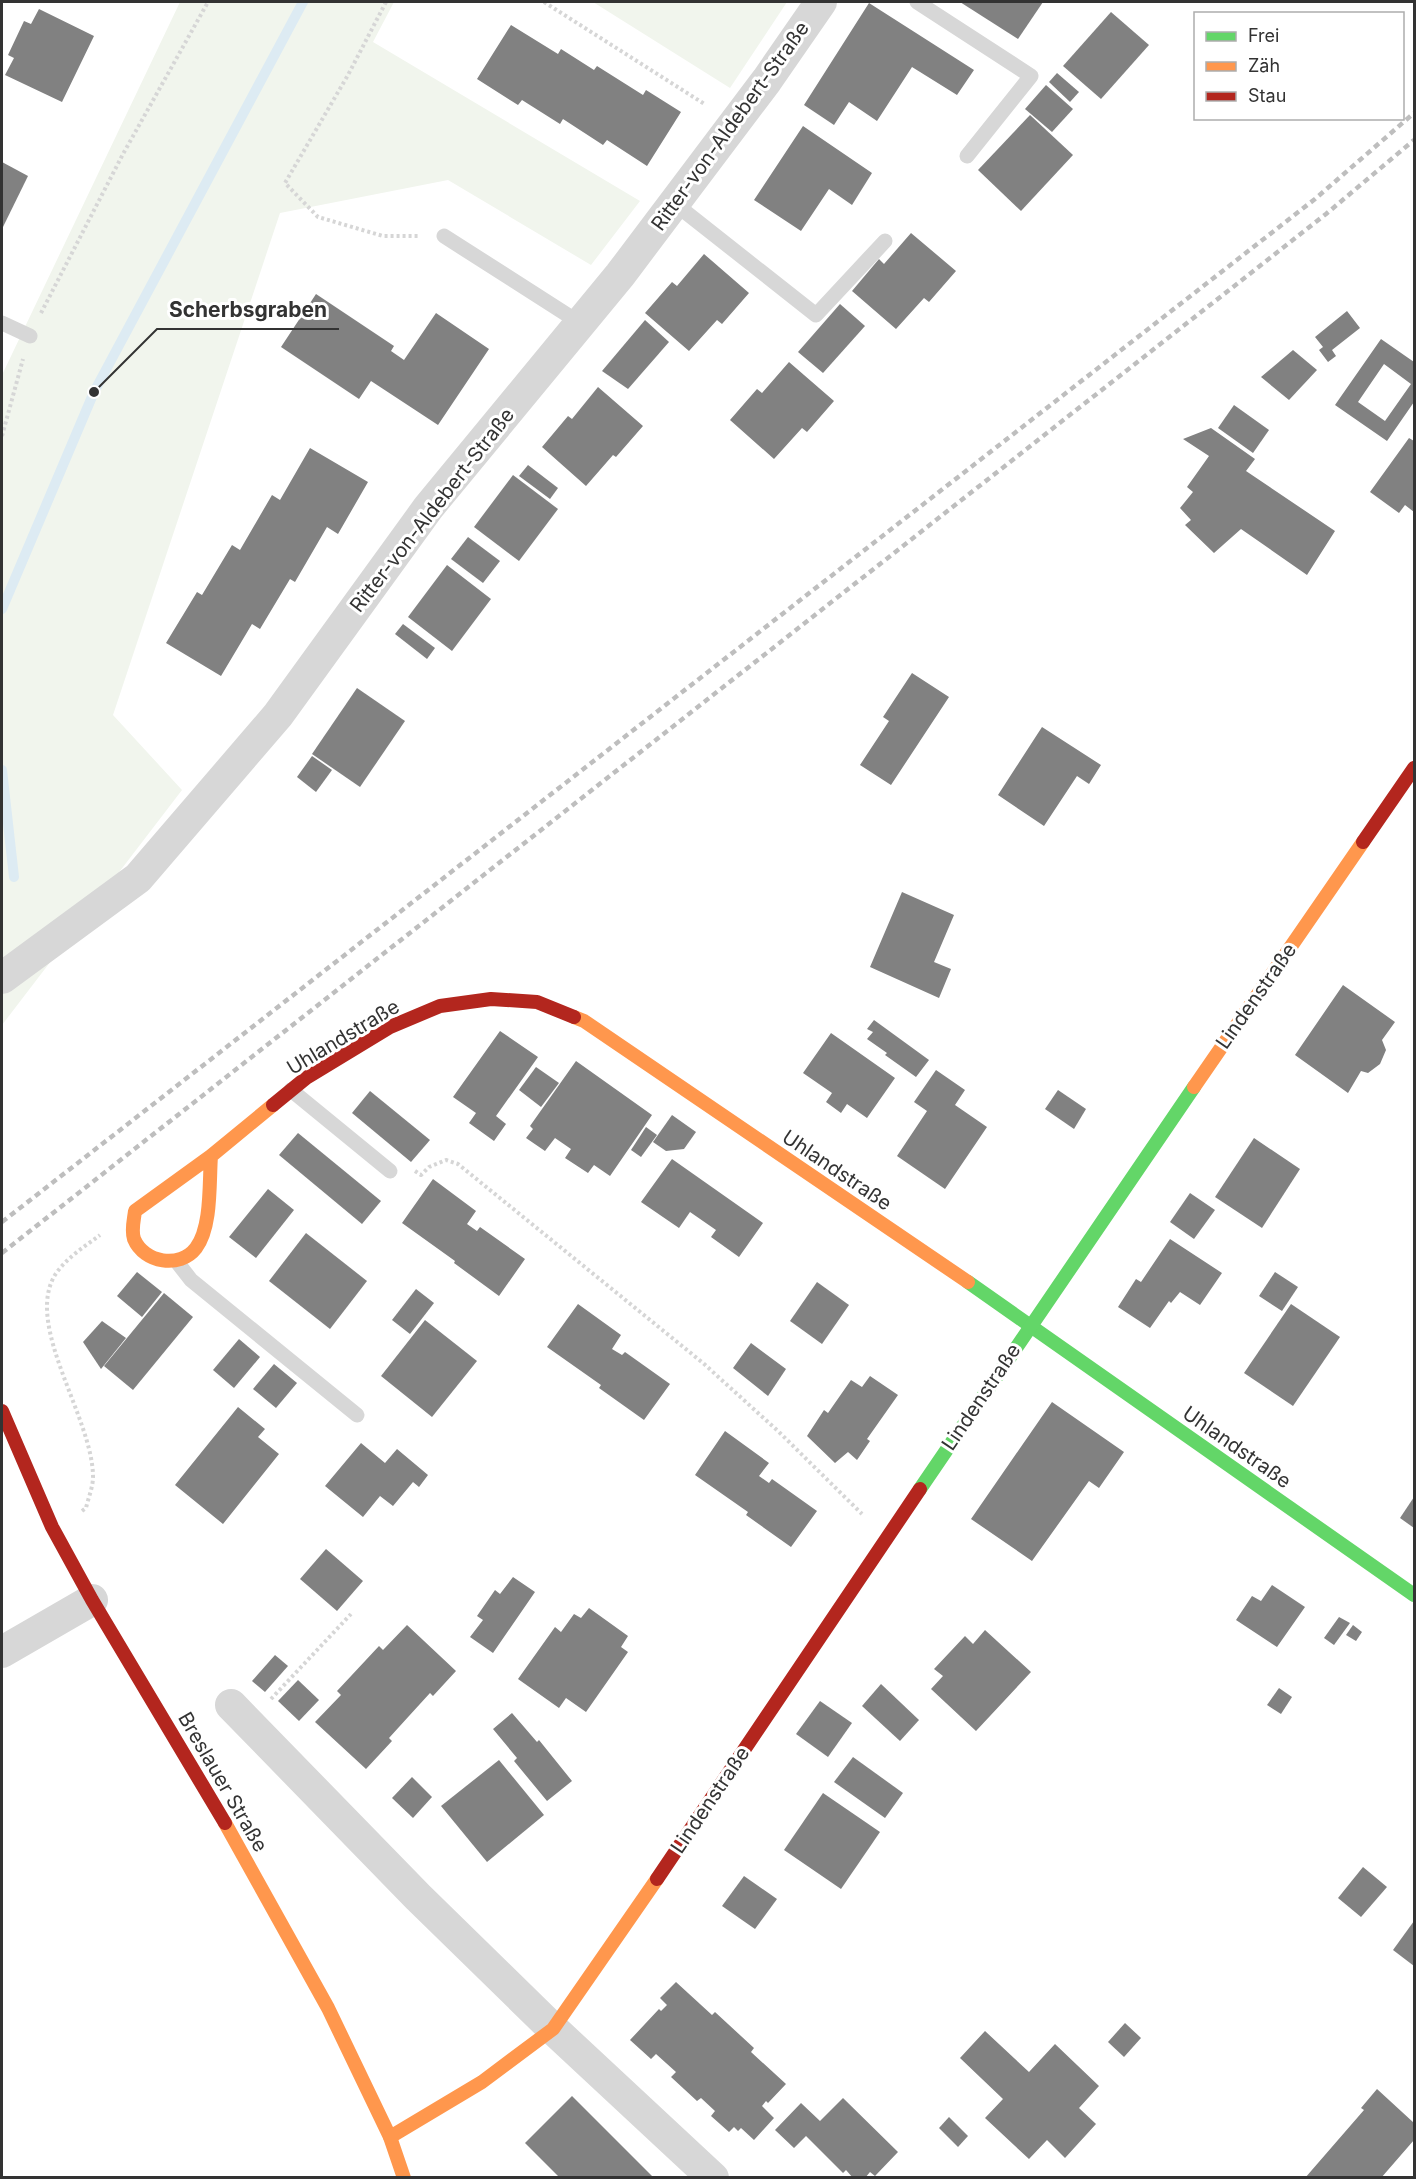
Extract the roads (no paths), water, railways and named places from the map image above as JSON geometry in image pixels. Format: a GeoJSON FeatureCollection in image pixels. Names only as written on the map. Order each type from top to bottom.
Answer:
{"type":"FeatureCollection","features":[{"type":"Feature","properties":{"kind":"street","name":"Ritter-von-Aldebert-Straße"},"geometry":{"type":"LineString","coordinates":[[2,978],[138,878],[278,715],[428,508],[675,203],[767,80],[821,2]]}},
{"type":"Feature","properties":{"kind":"street","name":"Lindenstraße"},"geometry":{"type":"LineString","coordinates":[[390,2137],[482,2082],[553,2029],[1030,1325],[1406,800],[1414,768]]}},
{"type":"Feature","properties":{"kind":"street","name":"Uhlandstraße"},"geometry":{"type":"LineString","coordinates":[[177,1262],[164,1262],[142,1250],[134,1238],[135,1211],[210,1156],[306,1078],[390,1027],[440,1006],[491,999],[537,1002],[584,1021],[1030,1325],[1414,1595]]}},
{"type":"Feature","properties":{"kind":"street"},"geometry":{"type":"LineString","coordinates":[[177,1262],[187,1257],[196,1248],[204,1232],[210,1156]]}},
{"type":"Feature","properties":{"kind":"street","name":"Breslauer Straße"},"geometry":{"type":"LineString","coordinates":[[2,1411],[52,1527],[92,1600],[239,1847],[328,2008],[390,2137],[404,2178]]}},
{"type":"Feature","properties":{"kind":"street"},"geometry":{"type":"LineString","coordinates":[[2,1652],[92,1600]]}},
{"type":"Feature","properties":{"kind":"street"},"geometry":{"type":"LineString","coordinates":[[239,1714],[417,1897],[553,2029],[713,2178]]}},
{"type":"Feature","properties":{"kind":"lane"},"geometry":{"type":"LineString","coordinates":[[917,2],[1031,76],[967,156]]}},
{"type":"Feature","properties":{"kind":"lane"},"geometry":{"type":"LineString","coordinates":[[675,203],[816,315],[885,241]]}},
{"type":"Feature","properties":{"kind":"lane"},"geometry":{"type":"LineString","coordinates":[[444,236],[580,323]]}},
{"type":"Feature","properties":{"kind":"lane"},"geometry":{"type":"LineString","coordinates":[[2,323],[30,336]]}},
{"type":"Feature","properties":{"kind":"lane"},"geometry":{"type":"LineString","coordinates":[[291,1090],[390,1171]]}},
{"type":"Feature","properties":{"kind":"lane"},"geometry":{"type":"LineString","coordinates":[[177,1262],[191,1280],[357,1415]]}},
{"type":"Feature","properties":{"kind":"waterway"},"geometry":{"type":"LineString","coordinates":[[2,609],[94,392],[303,2]]}},
{"type":"Feature","properties":{"kind":"waterway"},"geometry":{"type":"LineString","coordinates":[[2,770],[14,877]]}},
{"type":"Feature","properties":{"kind":"railway"},"geometry":{"type":"LineString","coordinates":[[2,1222],[1315,199],[1414,113]]}},
{"type":"Feature","properties":{"kind":"railway"},"geometry":{"type":"LineString","coordinates":[[2,1253],[1326,214],[1414,140]]}},
{"type":"Feature","properties":{"kind":"place","name":"Scherbsgraben"},"geometry":{"type":"Point","coordinates":[94,392]}}]}
